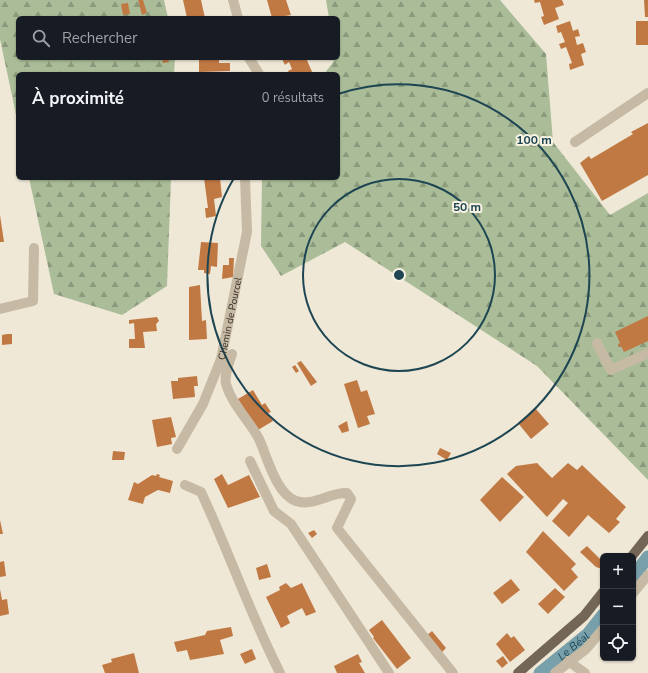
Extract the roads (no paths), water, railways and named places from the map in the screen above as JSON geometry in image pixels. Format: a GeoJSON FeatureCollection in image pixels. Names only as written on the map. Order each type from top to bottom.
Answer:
{"type":"FeatureCollection","features":[{"type":"Feature","properties":{"kind":"main road"},"geometry":{"type":"LineString","coordinates":[[634,553],[648,536]]}},
{"type":"Feature","properties":{"kind":"main road"},"geometry":{"type":"LineString","coordinates":[[518,673],[584,616],[600,596]]}},
{"type":"Feature","properties":{"kind":"street"},"geometry":{"type":"LineString","coordinates":[[233,0],[237,16]]}},
{"type":"Feature","properties":{"kind":"street"},"geometry":{"type":"LineString","coordinates":[[250,60],[258,72]]}},
{"type":"Feature","properties":{"kind":"street"},"geometry":{"type":"LineString","coordinates":[[575,142],[648,92]]}},
{"type":"Feature","properties":{"kind":"street","name":"Chemin de Pourcel"},"geometry":{"type":"LineString","coordinates":[[177,449],[203,404],[221,358],[246,232],[245,180]]}},
{"type":"Feature","properties":{"kind":"street"},"geometry":{"type":"LineString","coordinates":[[0,309],[33,301],[34,248]]}},
{"type":"Feature","properties":{"kind":"street"},"geometry":{"type":"LineString","coordinates":[[597,343],[611,370],[648,353]]}},
{"type":"Feature","properties":{"kind":"street"},"geometry":{"type":"LineString","coordinates":[[232,354],[226,370],[226,383],[236,406],[259,440],[267,464],[282,489],[296,501],[311,502],[339,492],[347,493],[351,499],[337,528],[453,673]]}},
{"type":"Feature","properties":{"kind":"street"},"geometry":{"type":"LineString","coordinates":[[250,461],[274,511],[291,524],[390,673]]}},
{"type":"Feature","properties":{"kind":"street"},"geometry":{"type":"LineString","coordinates":[[185,485],[201,492],[252,614],[280,673]]}},
{"type":"Feature","properties":{"kind":"street"},"geometry":{"type":"LineString","coordinates":[[636,590],[648,575]]}},
{"type":"Feature","properties":{"kind":"street"},"geometry":{"type":"LineString","coordinates":[[554,673],[586,649],[600,633]]}},
{"type":"Feature","properties":{"kind":"street"},"geometry":{"type":"LineString","coordinates":[[568,661],[585,673]]}},
{"type":"Feature","properties":{"kind":"waterway","name":"Le Béal"},"geometry":{"type":"LineString","coordinates":[[636,573],[648,557]]}},
{"type":"Feature","properties":{"kind":"waterway","name":"Le Béal"},"geometry":{"type":"LineString","coordinates":[[540,673],[588,634],[600,619]]}}]}
